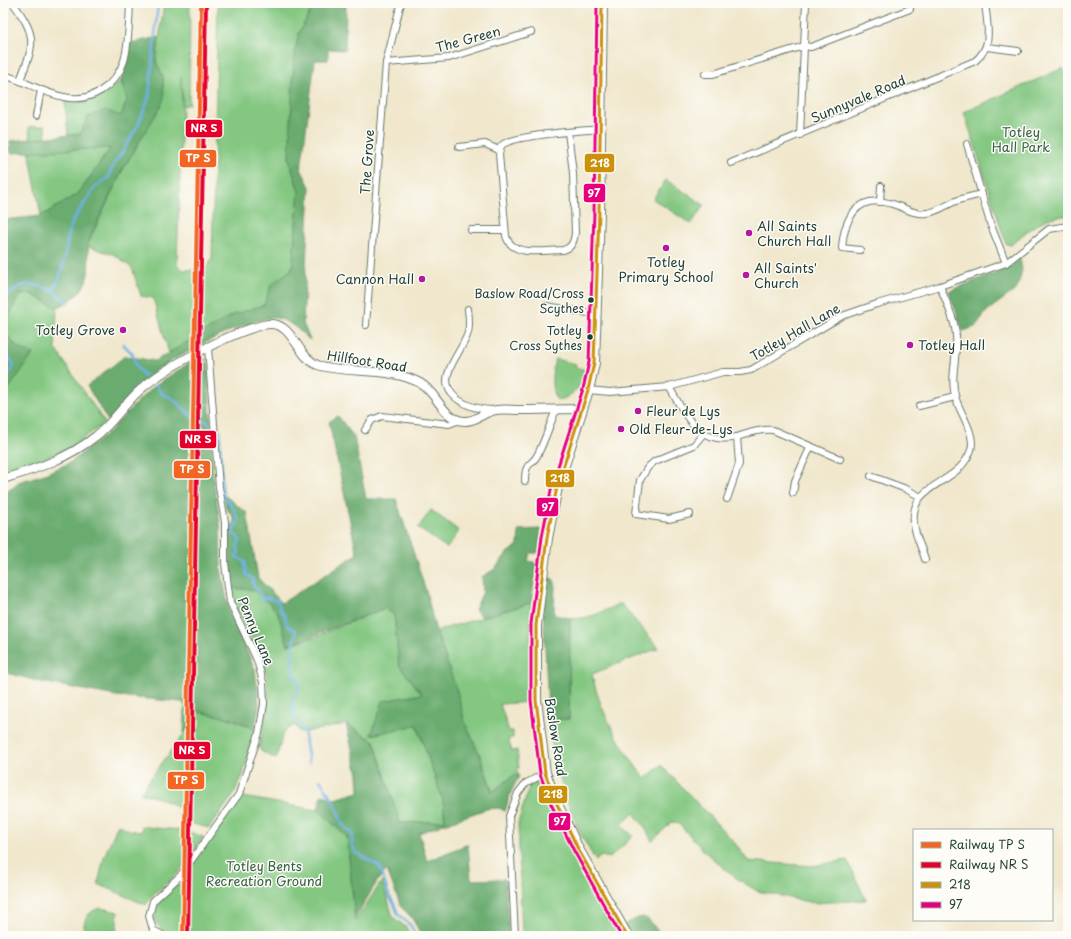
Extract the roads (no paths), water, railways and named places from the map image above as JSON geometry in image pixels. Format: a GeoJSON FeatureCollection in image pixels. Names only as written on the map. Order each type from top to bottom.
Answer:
{"type":"FeatureCollection","features":[{"type":"Feature","properties":{"kind":"main road","name":"Baslow Road"},"geometry":{"type":"LineString","coordinates":[[602,3],[599,212],[594,363],[588,390],[552,507],[536,625],[536,700],[546,773],[578,849],[627,936]]}},
{"type":"Feature","properties":{"kind":"street"},"geometry":{"type":"LineString","coordinates":[[13,3],[32,39],[31,51],[20,80]]}},
{"type":"Feature","properties":{"kind":"street"},"geometry":{"type":"LineString","coordinates":[[3,75],[63,97],[74,98],[93,95],[109,85],[116,77],[123,62],[126,48],[130,3]]}},
{"type":"Feature","properties":{"kind":"street","name":"The Grove"},"geometry":{"type":"LineString","coordinates":[[366,325],[386,63],[401,3]]}},
{"type":"Feature","properties":{"kind":"street"},"geometry":{"type":"LineString","coordinates":[[800,135],[806,3]]}},
{"type":"Feature","properties":{"kind":"street"},"geometry":{"type":"LineString","coordinates":[[985,3],[989,37],[987,46],[1018,51]]}},
{"type":"Feature","properties":{"kind":"street"},"geometry":{"type":"LineString","coordinates":[[705,74],[713,74],[804,46],[811,46],[910,10]]}},
{"type":"Feature","properties":{"kind":"street","name":"The Green"},"geometry":{"type":"LineString","coordinates":[[386,63],[449,58],[531,32]]}},
{"type":"Feature","properties":{"kind":"street","name":"Sunnyvale Road"},"geometry":{"type":"LineString","coordinates":[[731,163],[975,62],[983,55],[987,46]]}},
{"type":"Feature","properties":{"kind":"street"},"geometry":{"type":"LineString","coordinates":[[36,116],[41,90]]}},
{"type":"Feature","properties":{"kind":"street"},"geometry":{"type":"LineString","coordinates":[[568,132],[573,173],[575,234],[572,245],[563,250],[517,250],[509,244],[505,230],[499,150],[503,143],[511,140],[568,132],[599,129]]}},
{"type":"Feature","properties":{"kind":"street"},"geometry":{"type":"LineString","coordinates":[[459,146],[485,144],[499,150]]}},
{"type":"Feature","properties":{"kind":"street"},"geometry":{"type":"LineString","coordinates":[[967,144],[990,223],[1006,262]]}},
{"type":"Feature","properties":{"kind":"street"},"geometry":{"type":"LineString","coordinates":[[880,202],[882,186]]}},
{"type":"Feature","properties":{"kind":"street"},"geometry":{"type":"LineString","coordinates":[[860,250],[842,248],[844,228],[853,211],[865,204],[880,202],[894,204],[914,213],[928,213],[962,199],[982,194]]}},
{"type":"Feature","properties":{"kind":"street","name":"Totley Hall Lane"},"geometry":{"type":"LineString","coordinates":[[588,390],[610,392],[670,387],[723,372],[740,372],[751,370],[842,316],[877,304],[940,286],[1006,262],[1049,229],[1068,226]]}},
{"type":"Feature","properties":{"kind":"street"},"geometry":{"type":"LineString","coordinates":[[471,230],[505,230]]}},
{"type":"Feature","properties":{"kind":"street"},"geometry":{"type":"LineString","coordinates":[[925,559],[914,526],[913,516],[919,496],[956,473],[971,451],[972,443],[971,435],[955,397],[953,374],[956,335],[955,325],[940,286]]}},
{"type":"Feature","properties":{"kind":"street"},"geometry":{"type":"LineString","coordinates":[[546,306],[595,314]]}},
{"type":"Feature","properties":{"kind":"street"},"geometry":{"type":"LineString","coordinates":[[468,309],[468,332],[448,372],[448,382],[453,394],[462,403],[479,410],[582,409]]}},
{"type":"Feature","properties":{"kind":"street","name":"Hillfoot Road"},"geometry":{"type":"LineString","coordinates":[[3,479],[39,468],[72,453],[96,436],[140,390],[172,368],[241,332],[264,324],[280,326],[287,329],[309,359],[315,364],[325,367],[396,375],[418,382],[430,391],[448,413],[461,420]]}},
{"type":"Feature","properties":{"kind":"street","name":"Penny Lane"},"geometry":{"type":"LineString","coordinates":[[160,935],[153,930],[149,916],[151,905],[156,898],[180,876],[239,794],[259,733],[264,704],[263,682],[258,660],[230,602],[225,562],[225,522],[219,487],[208,348]]}},
{"type":"Feature","properties":{"kind":"street"},"geometry":{"type":"LineString","coordinates":[[670,387],[693,425],[703,434],[720,439],[762,430],[773,430],[810,448],[840,459]]}},
{"type":"Feature","properties":{"kind":"street"},"geometry":{"type":"LineString","coordinates":[[920,406],[955,397]]}},
{"type":"Feature","properties":{"kind":"street"},"geometry":{"type":"LineString","coordinates":[[365,430],[372,420],[382,416],[450,424],[461,420],[476,418],[493,410]]}},
{"type":"Feature","properties":{"kind":"street"},"geometry":{"type":"LineString","coordinates":[[525,481],[526,470],[529,464],[538,455],[556,410]]}},
{"type":"Feature","properties":{"kind":"street"},"geometry":{"type":"LineString","coordinates":[[690,514],[669,519],[636,514],[640,480],[651,464],[694,445],[703,434]]}},
{"type":"Feature","properties":{"kind":"street"},"geometry":{"type":"LineString","coordinates":[[727,499],[739,464],[737,436]]}},
{"type":"Feature","properties":{"kind":"street"},"geometry":{"type":"LineString","coordinates":[[793,493],[796,478],[810,448]]}},
{"type":"Feature","properties":{"kind":"street"},"geometry":{"type":"LineString","coordinates":[[871,476],[906,489],[919,496]]}},
{"type":"Feature","properties":{"kind":"street"},"geometry":{"type":"LineString","coordinates":[[515,936],[509,816],[518,793],[525,784],[546,773]]}},
{"type":"Feature","properties":{"kind":"waterway"},"geometry":{"type":"LineString","coordinates":[[3,303],[13,290],[25,285],[37,286],[53,291],[59,279],[65,257],[68,235],[73,220],[96,186],[108,178],[116,160],[122,153],[138,125],[149,97],[158,3]]}},
{"type":"Feature","properties":{"kind":"waterway"},"geometry":{"type":"LineString","coordinates":[[53,291],[68,303]]}},
{"type":"Feature","properties":{"kind":"waterway"},"geometry":{"type":"LineString","coordinates":[[123,344],[132,353],[137,368],[145,376]]}},
{"type":"Feature","properties":{"kind":"waterway"},"geometry":{"type":"LineString","coordinates":[[3,353],[5,358],[10,358],[14,366],[3,383]]}},
{"type":"Feature","properties":{"kind":"waterway"},"geometry":{"type":"LineString","coordinates":[[156,385],[162,394],[172,398],[195,419],[205,421],[211,425]]}},
{"type":"Feature","properties":{"kind":"waterway"},"geometry":{"type":"LineString","coordinates":[[220,430],[224,499],[230,502],[238,520],[232,533],[237,536],[240,541],[237,545],[239,552],[236,556],[245,562],[246,574],[253,579],[253,586],[258,590],[262,599],[268,598],[278,601],[288,626],[296,631],[292,649],[293,676],[298,680],[299,685],[296,696],[293,698],[293,716],[304,730],[309,763]]}},
{"type":"Feature","properties":{"kind":"waterway"},"geometry":{"type":"LineString","coordinates":[[320,780],[334,802],[343,825],[353,834],[352,844],[355,852],[380,867],[389,896],[398,914],[411,926],[416,936]]}},
{"type":"Feature","properties":{"kind":"place","name":"All Saints Church Hall"},"geometry":{"type":"Point","coordinates":[749,233]}},
{"type":"Feature","properties":{"kind":"place","name":"Totley Primary School"},"geometry":{"type":"Point","coordinates":[666,248]}},
{"type":"Feature","properties":{"kind":"place","name":"All Saints' Church"},"geometry":{"type":"Point","coordinates":[746,275]}},
{"type":"Feature","properties":{"kind":"place","name":"Cannon Hall"},"geometry":{"type":"Point","coordinates":[422,279]}},
{"type":"Feature","properties":{"kind":"place","name":"Baslow Road/Cross Scythes"},"geometry":{"type":"Point","coordinates":[591,300]}},
{"type":"Feature","properties":{"kind":"place","name":"Totley Grove"},"geometry":{"type":"Point","coordinates":[123,330]}},
{"type":"Feature","properties":{"kind":"place","name":"Totley Cross Sythes"},"geometry":{"type":"Point","coordinates":[590,337]}},
{"type":"Feature","properties":{"kind":"place","name":"Totley Hall"},"geometry":{"type":"Point","coordinates":[910,345]}},
{"type":"Feature","properties":{"kind":"place","name":"Fleur de Lys"},"geometry":{"type":"Point","coordinates":[638,411]}},
{"type":"Feature","properties":{"kind":"place","name":"Old Fleur-de-Lys"},"geometry":{"type":"Point","coordinates":[621,429]}},
{"type":"Feature","properties":{"kind":"park label","name":"Totley Hall Park"},"geometry":{"type":"Point","coordinates":[1021,140]}},
{"type":"Feature","properties":{"kind":"park label","name":"Totley Bents Recreation Ground"},"geometry":{"type":"Point","coordinates":[264,874]}}]}
